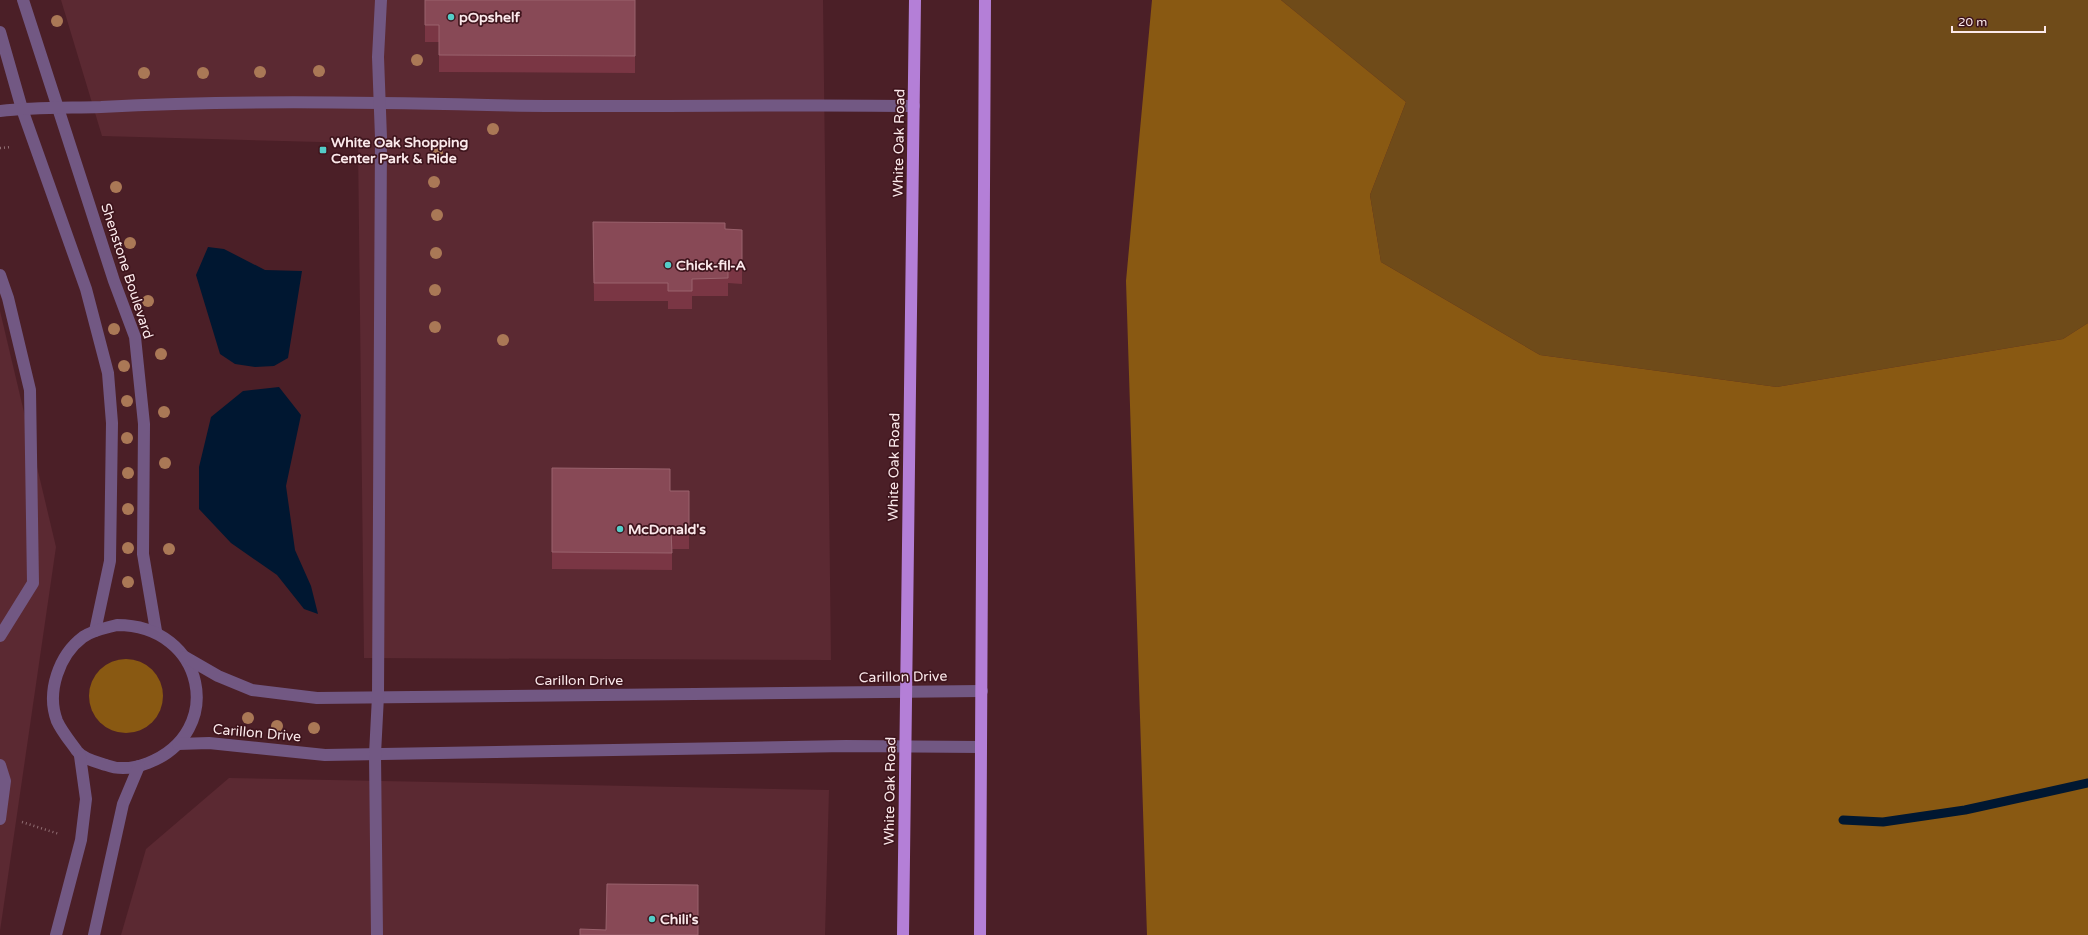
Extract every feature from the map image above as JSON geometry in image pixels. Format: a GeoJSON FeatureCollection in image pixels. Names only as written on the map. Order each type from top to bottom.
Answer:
{"type":"FeatureCollection","features":[{"type":"Feature","properties":{"kind":"main road","name":"White Oak Road"},"geometry":{"type":"LineString","coordinates":[[903,935],[915,0]]}},
{"type":"Feature","properties":{"kind":"main road"},"geometry":{"type":"LineString","coordinates":[[980,935],[985,0]]}},
{"type":"Feature","properties":{"kind":"street","name":"Shenstone Boulevard"},"geometry":{"type":"LineString","coordinates":[[24,0],[114,281],[135,337],[144,424],[143,554],[156,631]]}},
{"type":"Feature","properties":{"kind":"street"},"geometry":{"type":"LineString","coordinates":[[377,935],[375,754],[378,696],[380,103],[378,57],[381,0]]}},
{"type":"Feature","properties":{"kind":"street"},"geometry":{"type":"LineString","coordinates":[[0,32],[22,109],[86,290],[108,373],[112,423],[110,561],[95,631]]}},
{"type":"Feature","properties":{"kind":"street"},"geometry":{"type":"LineString","coordinates":[[0,111],[165,104],[380,103],[546,106],[914,106]]}},
{"type":"Feature","properties":{"kind":"street"},"geometry":{"type":"LineString","coordinates":[[0,275],[8,298],[30,390],[33,583],[0,636]]}},
{"type":"Feature","properties":{"kind":"street"},"geometry":{"type":"LineString","coordinates":[[56,935],[80,840],[86,799],[80,756],[62,731],[57,720],[53,690],[55,678],[69,651],[83,637],[95,631],[117,625],[133,625],[156,631],[173,643],[185,657],[191,669],[196,686],[196,699],[191,725],[178,744],[162,757],[139,766],[125,768],[110,766],[80,756]]}},
{"type":"Feature","properties":{"kind":"street","name":"Carillon Drive"},"geometry":{"type":"LineString","coordinates":[[185,657],[218,676],[252,690],[317,698],[378,696],[982,691]]}},
{"type":"Feature","properties":{"kind":"street","name":"Carillon Drive"},"geometry":{"type":"LineString","coordinates":[[178,744],[209,743],[325,755],[905,746],[981,747]]}},
{"type":"Feature","properties":{"kind":"street"},"geometry":{"type":"LineString","coordinates":[[0,765],[5,781],[0,818]]}},
{"type":"Feature","properties":{"kind":"street"},"geometry":{"type":"LineString","coordinates":[[94,935],[123,804],[139,766]]}},
{"type":"Feature","properties":{"kind":"path"},"geometry":{"type":"LineString","coordinates":[[0,818],[67,837]]}},
{"type":"Feature","properties":{"kind":"shaded area"},"geometry":{"type":"Polygon","coordinates":[[[61,0],[823,0],[831,660],[364,658],[358,143],[102,136],[61,0]]]}},
{"type":"Feature","properties":{"kind":"shaded area"},"geometry":{"type":"Polygon","coordinates":[[[1152,0],[1281,0],[1406,102],[1370,195],[1381,262],[1540,355],[1777,387],[2063,339],[2088,323],[2088,935],[1147,935],[1126,281],[1152,0]]]}},
{"type":"Feature","properties":{"kind":"shaded area"},"geometry":{"type":"Polygon","coordinates":[[[1281,0],[2088,0],[2088,323],[2063,339],[1777,387],[1540,355],[1381,262],[1370,195],[1406,102],[1281,0]]]}},
{"type":"Feature","properties":{"kind":"shaded area"},"geometry":{"type":"Polygon","coordinates":[[[0,311],[56,547],[0,931],[0,311]]]}},
{"type":"Feature","properties":{"kind":"shaded area"},"geometry":{"type":"Polygon","coordinates":[[[126,659],[147,665],[157,675],[163,696],[157,717],[147,727],[126,733],[105,727],[95,717],[89,696],[95,675],[105,665],[126,659]]]}},
{"type":"Feature","properties":{"kind":"shaded area"},"geometry":{"type":"Polygon","coordinates":[[[229,778],[829,790],[825,935],[121,935],[146,849],[229,778]]]}},
{"type":"Feature","properties":{"kind":"water"},"geometry":{"type":"Polygon","coordinates":[[[208,247],[224,249],[265,270],[302,271],[288,358],[274,366],[255,367],[235,364],[220,354],[196,275],[208,247]]]}},
{"type":"Feature","properties":{"kind":"water"},"geometry":{"type":"Polygon","coordinates":[[[279,387],[301,415],[286,486],[295,550],[311,586],[318,614],[304,609],[277,575],[231,543],[199,509],[199,467],[211,417],[243,391],[279,387]]]}},
{"type":"Feature","properties":{"kind":"building"},"geometry":{"type":"Polygon","coordinates":[[[425,0],[635,0],[635,56],[439,55],[439,25],[425,25],[425,0]]]}},
{"type":"Feature","properties":{"kind":"building","name":"Chick-fil-A"},"geometry":{"type":"Polygon","coordinates":[[[593,222],[725,223],[725,229],[742,230],[742,266],[728,266],[728,278],[692,279],[692,291],[668,291],[668,283],[594,283],[593,222]]]}},
{"type":"Feature","properties":{"kind":"building","name":"McDonald's"},"geometry":{"type":"Polygon","coordinates":[[[552,468],[670,469],[670,491],[689,491],[689,531],[671,531],[672,553],[552,552],[552,468]]]}},
{"type":"Feature","properties":{"kind":"building","name":"Chili's"},"geometry":{"type":"Polygon","coordinates":[[[607,884],[698,885],[698,935],[580,935],[580,929],[606,930],[607,884]]]}},
{"type":"Feature","properties":{"kind":"waterway"},"geometry":{"type":"LineString","coordinates":[[1843,820],[1883,822],[1965,810],[2088,783]]}},
{"type":"Feature","properties":{"kind":"place","name":"pOpshelf"},"geometry":{"type":"Point","coordinates":[451,17]}},
{"type":"Feature","properties":{"kind":"place","name":"White Oak Shopping Center Park & Ride"},"geometry":{"type":"Point","coordinates":[323,150]}},
{"type":"Feature","properties":{"kind":"place","name":"Chick-fil-A"},"geometry":{"type":"Point","coordinates":[668,265]}},
{"type":"Feature","properties":{"kind":"place","name":"McDonald's"},"geometry":{"type":"Point","coordinates":[620,529]}},
{"type":"Feature","properties":{"kind":"place","name":"Chili's"},"geometry":{"type":"Point","coordinates":[652,919]}}]}
